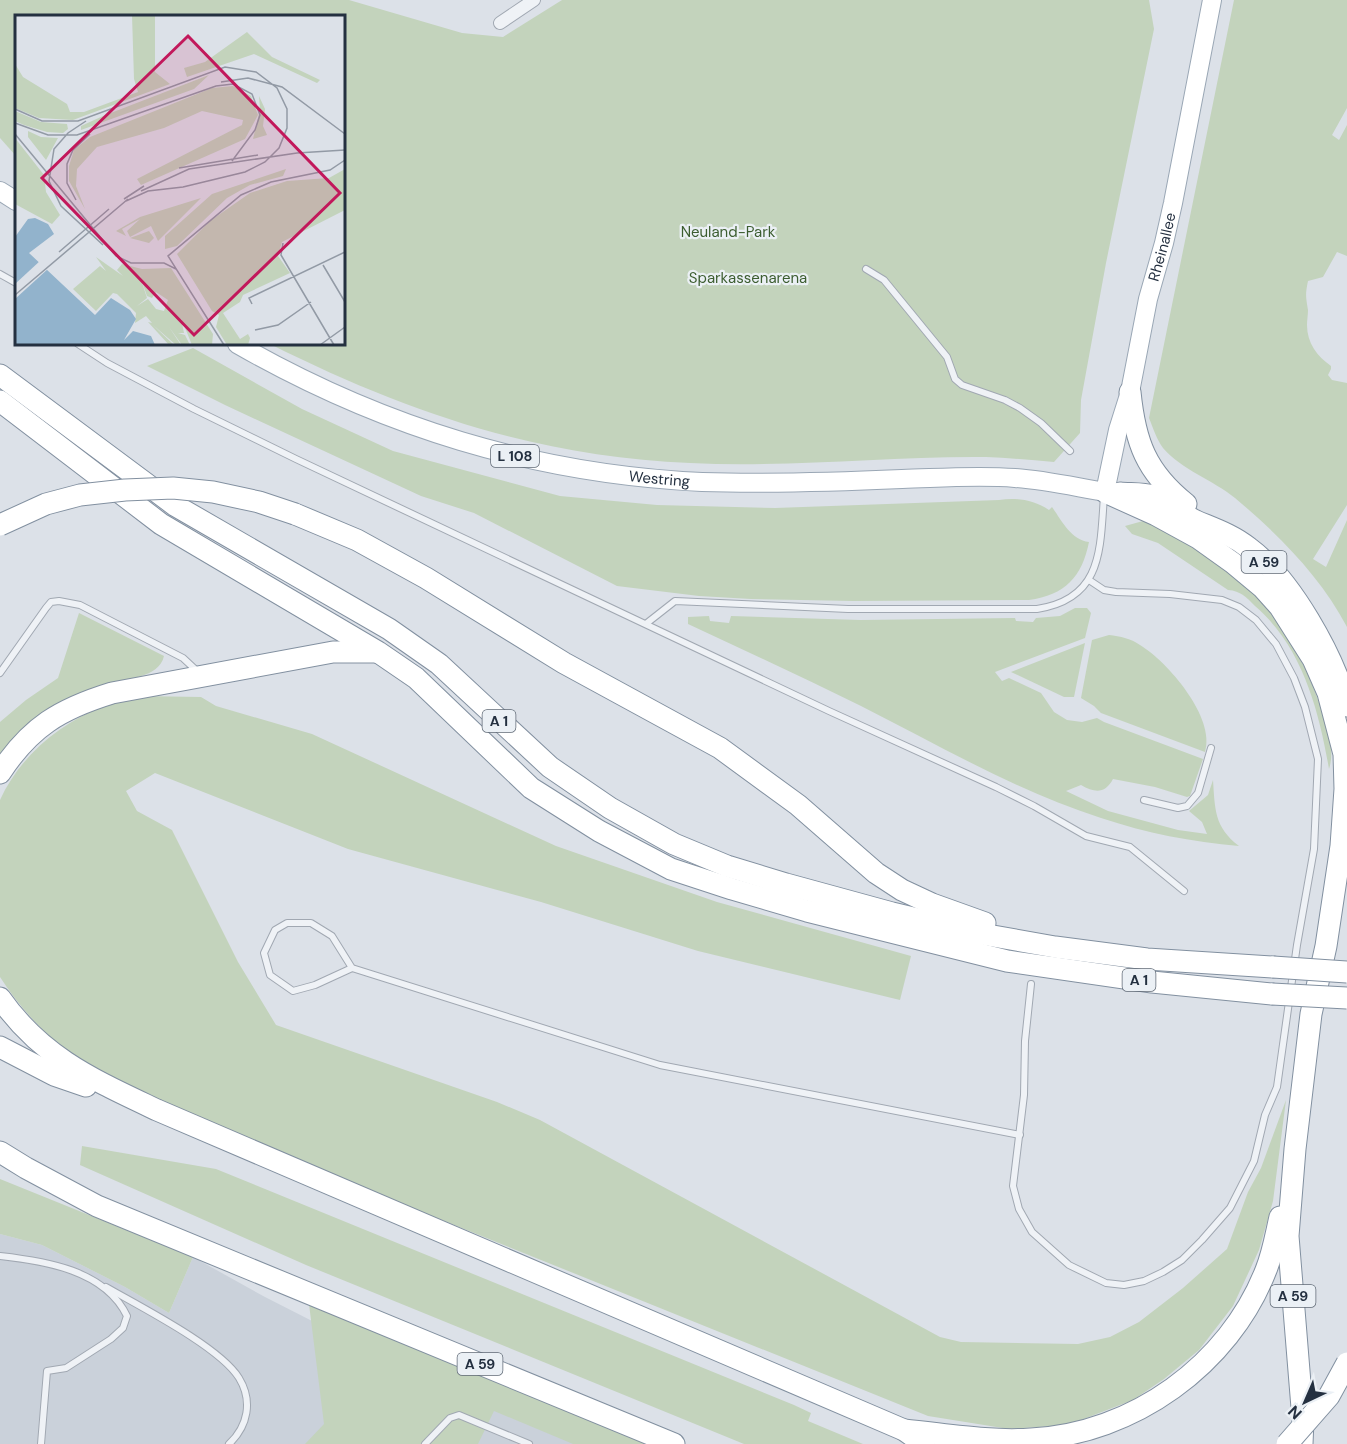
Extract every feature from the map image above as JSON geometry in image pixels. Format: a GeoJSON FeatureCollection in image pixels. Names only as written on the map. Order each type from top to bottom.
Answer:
{"type":"FeatureCollection","features":[{"type":"Feature","properties":{"kind":"highway","name":"A 1"},"geometry":{"type":"LineString","coordinates":[[0,375],[176,506],[389,629],[439,664],[550,767],[610,808],[674,844],[727,866],[871,907],[976,933],[1055,947],[1147,959],[1347,972]]}},
{"type":"Feature","properties":{"kind":"highway"},"geometry":{"type":"LineString","coordinates":[[1130,392],[1133,424],[1138,441],[1155,474],[1169,490],[1220,530]]}},
{"type":"Feature","properties":{"kind":"highway","name":"A 1"},"geometry":{"type":"LineString","coordinates":[[0,401],[161,524],[378,652],[416,678],[531,788],[599,831],[671,869],[807,911],[1007,961],[1152,982],[1272,994],[1347,998]]}},
{"type":"Feature","properties":{"kind":"highway"},"geometry":{"type":"LineString","coordinates":[[0,525],[46,504],[80,495],[161,489],[213,492],[259,502],[295,514],[357,540],[426,578],[564,663],[720,748],[798,805],[876,873],[902,890],[932,904],[1055,947]]}},
{"type":"Feature","properties":{"kind":"highway"},"geometry":{"type":"LineString","coordinates":[[1105,492],[1151,495],[1195,520],[1220,530]]}},
{"type":"Feature","properties":{"kind":"highway","name":"A 59"},"geometry":{"type":"LineString","coordinates":[[1105,492],[1156,515],[1198,538],[1263,588],[1286,616],[1313,659],[1328,693],[1344,754],[1345,789],[1341,846],[1326,946],[1311,1014],[1295,1149],[1288,1236],[1303,1420],[1302,1444]]}},
{"type":"Feature","properties":{"kind":"highway","name":"A 59"},"geometry":{"type":"LineString","coordinates":[[1220,530],[1250,548],[1283,584],[1324,645],[1347,706]]}},
{"type":"Feature","properties":{"kind":"highway"},"geometry":{"type":"LineString","coordinates":[[0,773],[25,740],[38,728],[81,703],[112,693],[165,685],[333,652],[378,652]]}},
{"type":"Feature","properties":{"kind":"highway","name":"A 59"},"geometry":{"type":"LineString","coordinates":[[1311,1444],[1302,1276],[1302,1191],[1322,1022],[1347,869]]}},
{"type":"Feature","properties":{"kind":"highway"},"geometry":{"type":"LineString","coordinates":[[0,998],[21,1024],[53,1055],[97,1082],[904,1430],[924,1444]]}},
{"type":"Feature","properties":{"kind":"highway"},"geometry":{"type":"LineString","coordinates":[[0,1047],[54,1075],[158,1110]]}},
{"type":"Feature","properties":{"kind":"highway"},"geometry":{"type":"LineString","coordinates":[[904,1430],[998,1440],[1071,1435],[1134,1412],[1188,1377],[1209,1359],[1232,1332],[1250,1305],[1267,1269],[1295,1149]]}},
{"type":"Feature","properties":{"kind":"highway","name":"A 59"},"geometry":{"type":"LineString","coordinates":[[0,1152],[97,1206],[670,1442]]}},
{"type":"Feature","properties":{"kind":"highway"},"geometry":{"type":"LineString","coordinates":[[1287,1444],[1329,1396],[1347,1363]]}},
{"type":"Feature","properties":{"kind":"main road","name":"Rheinallee"},"geometry":{"type":"LineString","coordinates":[[1105,492],[1118,430],[1130,392],[1148,299],[1173,203],[1212,0]]}},
{"type":"Feature","properties":{"kind":"main road"},"geometry":{"type":"LineString","coordinates":[[0,191],[15,200]]}},
{"type":"Feature","properties":{"kind":"main road","name":"Westring"},"geometry":{"type":"LineString","coordinates":[[239,345],[311,384],[392,419],[478,447],[552,464],[620,475],[704,482],[1015,478],[1105,492]]}},
{"type":"Feature","properties":{"kind":"street"},"geometry":{"type":"LineString","coordinates":[[500,23],[534,0]]}},
{"type":"Feature","properties":{"kind":"lane"},"geometry":{"type":"LineString","coordinates":[[866,269],[884,280],[947,357],[955,379],[962,385],[1005,400],[1020,408],[1041,423],[1070,451]]}},
{"type":"Feature","properties":{"kind":"lane"},"geometry":{"type":"LineString","coordinates":[[0,274],[15,282]]}},
{"type":"Feature","properties":{"kind":"lane"},"geometry":{"type":"LineString","coordinates":[[80,345],[107,363],[194,409],[1034,806],[1086,836],[1130,847],[1184,891]]}},
{"type":"Feature","properties":{"kind":"lane"},"geometry":{"type":"LineString","coordinates":[[647,623],[675,601],[848,609],[1037,609],[1065,603],[1089,580],[1096,561],[1101,539],[1105,492]]}},
{"type":"Feature","properties":{"kind":"lane"},"geometry":{"type":"LineString","coordinates":[[1031,984],[1020,1135],[1013,1186],[1019,1209],[1032,1232],[1069,1266],[1106,1283],[1124,1285],[1144,1281],[1182,1260],[1230,1208],[1254,1161],[1265,1115],[1277,1087],[1297,945],[1314,849],[1318,759],[1314,736],[1294,678],[1276,644],[1256,620],[1239,607],[1222,600],[1170,594],[1116,592],[1104,590],[1089,580]]}},
{"type":"Feature","properties":{"kind":"lane"},"geometry":{"type":"LineString","coordinates":[[0,673],[46,608],[51,602],[59,601],[80,605],[183,657],[203,676]]}},
{"type":"Feature","properties":{"kind":"lane"},"geometry":{"type":"LineString","coordinates":[[1144,801],[1178,808],[1187,806],[1198,793],[1211,748]]}},
{"type":"Feature","properties":{"kind":"lane"},"geometry":{"type":"LineString","coordinates":[[352,968],[315,985],[293,992],[270,975],[264,953],[275,930],[287,923],[311,923],[332,936],[352,968],[660,1065],[1020,1135]]}},
{"type":"Feature","properties":{"kind":"lane"},"geometry":{"type":"LineString","coordinates":[[0,1256],[37,1260],[95,1280],[175,1327],[224,1361],[239,1378],[248,1403],[246,1420],[240,1433],[229,1444]]}},
{"type":"Feature","properties":{"kind":"lane"},"geometry":{"type":"LineString","coordinates":[[40,1444],[47,1371],[66,1368],[111,1339],[123,1328],[127,1316],[121,1305],[95,1280]]}},
{"type":"Feature","properties":{"kind":"lane"},"geometry":{"type":"LineString","coordinates":[[425,1444],[450,1418],[459,1415],[529,1444]]}},
{"type":"Feature","properties":{"kind":"shaded area"},"geometry":{"type":"Polygon","coordinates":[[[0,1234],[42,1245],[125,1287],[169,1313],[193,1257],[373,1352],[613,1444],[0,1444],[0,1234]]]}},
{"type":"Feature","properties":{"kind":"green space","name":"Neuland-Park"},"geometry":{"type":"Polygon","coordinates":[[[0,0],[349,0],[462,33],[503,37],[562,0],[1149,0],[1154,29],[1106,263],[1081,400],[1080,433],[1054,462],[986,457],[727,464],[634,459],[579,451],[526,441],[422,410],[371,390],[272,345],[345,345],[345,15],[15,15],[15,155],[0,138],[0,0]]]}},
{"type":"Feature","properties":{"kind":"green space"},"geometry":{"type":"Polygon","coordinates":[[[1234,0],[1347,0],[1347,108],[1332,135],[1339,140],[1347,125],[1347,256],[1337,252],[1323,277],[1308,281],[1306,296],[1307,332],[1311,343],[1321,358],[1331,366],[1328,375],[1332,380],[1347,383],[1347,505],[1313,559],[1326,567],[1347,520],[1347,627],[1325,591],[1282,541],[1235,498],[1171,456],[1161,445],[1149,418],[1234,0]]]}},
{"type":"Feature","properties":{"kind":"green space"},"geometry":{"type":"Polygon","coordinates":[[[193,348],[302,409],[393,451],[560,496],[657,505],[775,508],[1019,499],[1049,510],[1052,507],[1072,534],[1089,542],[1082,565],[1070,582],[1053,594],[1029,600],[751,599],[699,596],[617,586],[474,513],[421,496],[225,405],[147,366],[193,348]]]}},
{"type":"Feature","properties":{"kind":"green space"},"geometry":{"type":"Polygon","coordinates":[[[1143,521],[1172,533],[1231,572],[1255,593],[1280,624],[1300,657],[1316,693],[1330,740],[1329,769],[1314,702],[1306,680],[1285,640],[1271,622],[1243,595],[1228,590],[1158,543],[1132,534],[1125,526],[1143,521]]]}},
{"type":"Feature","properties":{"kind":"green space"},"geometry":{"type":"Polygon","coordinates":[[[1075,608],[1087,608],[1091,613],[1085,638],[995,672],[1002,681],[1009,678],[1041,693],[1054,712],[1067,720],[1082,722],[1097,718],[1203,759],[1190,796],[1187,797],[1155,787],[1113,779],[1103,790],[1095,791],[1081,785],[1066,791],[1108,811],[1178,830],[1207,834],[1202,822],[1189,811],[1208,795],[1213,780],[1217,817],[1225,832],[1239,846],[1204,842],[1135,828],[1039,795],[840,696],[688,624],[688,617],[709,616],[710,621],[729,623],[731,616],[861,620],[1015,618],[1016,621],[1033,622],[1036,618],[1060,616],[1075,608]]]}},
{"type":"Feature","properties":{"kind":"green space"},"geometry":{"type":"Polygon","coordinates":[[[79,613],[164,656],[161,664],[148,673],[105,684],[77,697],[50,716],[0,758],[0,722],[26,700],[58,678],[79,613]]]}},
{"type":"Feature","properties":{"kind":"green space"},"geometry":{"type":"Polygon","coordinates":[[[1109,635],[1137,643],[1164,664],[1176,677],[1197,708],[1203,723],[1207,738],[1205,752],[1101,713],[1081,698],[1092,640],[1109,635]]]}},
{"type":"Feature","properties":{"kind":"green space"},"geometry":{"type":"Polygon","coordinates":[[[1085,643],[1074,697],[1064,697],[1011,672],[1085,643]]]}},
{"type":"Feature","properties":{"kind":"green space"},"geometry":{"type":"Polygon","coordinates":[[[140,696],[201,697],[216,706],[312,734],[556,846],[717,902],[911,956],[900,1000],[698,951],[541,902],[348,849],[155,773],[126,791],[137,811],[172,830],[238,962],[276,1025],[497,1102],[540,1120],[940,1337],[961,1342],[1078,1344],[1110,1337],[1139,1322],[1183,1288],[1227,1249],[1286,1100],[1273,1201],[1259,1250],[1233,1306],[1199,1350],[1164,1379],[1133,1400],[1068,1425],[1009,1429],[928,1416],[164,1108],[106,1080],[55,1042],[25,1011],[0,977],[0,800],[18,769],[30,755],[57,732],[104,706],[140,696]]]}},
{"type":"Feature","properties":{"kind":"green space"},"geometry":{"type":"Polygon","coordinates":[[[82,1146],[216,1169],[794,1405],[811,1413],[808,1421],[863,1444],[744,1444],[306,1265],[80,1165],[82,1146]]]}},
{"type":"Feature","properties":{"kind":"green space"},"geometry":{"type":"Polygon","coordinates":[[[0,1179],[193,1257],[169,1313],[125,1287],[42,1245],[0,1234],[0,1179]]]}},
{"type":"Feature","properties":{"kind":"green space"},"geometry":{"type":"Polygon","coordinates":[[[309,1304],[648,1444],[573,1444],[494,1411],[478,1444],[305,1444],[324,1424],[309,1304]]]}},
{"type":"Feature","properties":{"kind":"park label","name":"Sparkassenarena"},"geometry":{"type":"Point","coordinates":[748,278]}}]}
